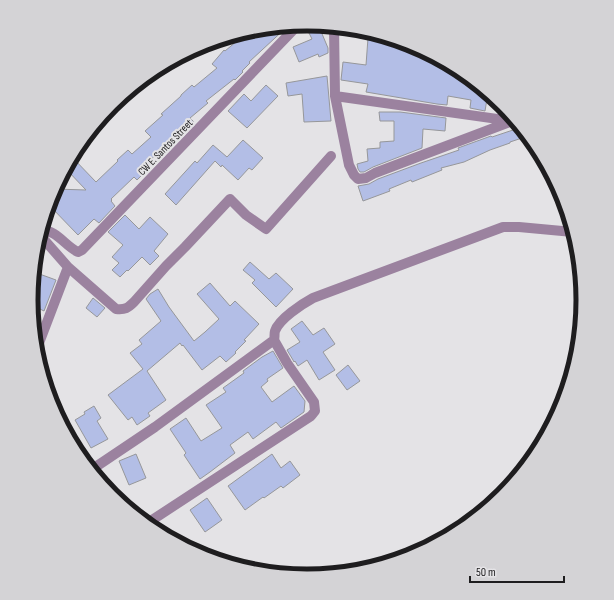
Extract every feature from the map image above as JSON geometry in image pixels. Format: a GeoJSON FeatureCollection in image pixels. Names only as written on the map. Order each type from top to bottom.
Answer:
{"type":"FeatureCollection","features":[{"type":"Feature","properties":{"kind":"street","name":"CW E. Santos Street"},"geometry":{"type":"LineString","coordinates":[[47,231],[51,231],[73,250],[78,252],[82,250],[291,32]]}},
{"type":"Feature","properties":{"kind":"street"},"geometry":{"type":"LineString","coordinates":[[334,33],[335,96],[349,165],[354,175],[358,179],[366,178],[509,123]]}},
{"type":"Feature","properties":{"kind":"street"},"geometry":{"type":"LineString","coordinates":[[335,96],[506,120]]}},
{"type":"Feature","properties":{"kind":"street"},"geometry":{"type":"LineString","coordinates":[[45,240],[68,267],[116,309],[123,310],[134,302],[230,199],[246,215],[266,229],[331,156]]}},
{"type":"Feature","properties":{"kind":"street"},"geometry":{"type":"LineString","coordinates":[[152,520],[311,416],[315,411],[314,402],[287,363],[274,340],[275,330],[283,319],[294,310],[312,298],[503,227],[567,231]]}},
{"type":"Feature","properties":{"kind":"street"},"geometry":{"type":"LineString","coordinates":[[41,339],[68,267]]}},
{"type":"Feature","properties":{"kind":"street"},"geometry":{"type":"LineString","coordinates":[[96,466],[161,422],[274,340]]}},
{"type":"Feature","properties":{"kind":"building"},"geometry":{"type":"Polygon","coordinates":[[[281,32],[249,62],[250,63],[242,71],[243,72],[235,80],[234,79],[206,101],[208,103],[190,118],[194,122],[143,166],[147,170],[137,180],[134,177],[111,199],[115,206],[99,223],[94,219],[78,235],[54,210],[62,189],[86,190],[70,173],[76,161],[96,182],[128,150],[132,154],[151,137],[145,131],[192,85],[194,87],[217,68],[212,64],[224,50],[225,51],[239,40],[281,32]]]}},
{"type":"Feature","properties":{"kind":"building"},"geometry":{"type":"Polygon","coordinates":[[[321,32],[328,48],[328,53],[319,57],[318,54],[299,62],[293,47],[312,39],[309,33],[321,32]]]}},
{"type":"Feature","properties":{"kind":"building"},"geometry":{"type":"Polygon","coordinates":[[[368,38],[410,51],[442,67],[471,87],[487,101],[485,111],[470,108],[471,100],[448,96],[447,105],[437,104],[366,92],[368,84],[341,80],[343,62],[366,65],[368,38]]]}},
{"type":"Feature","properties":{"kind":"building"},"geometry":{"type":"Polygon","coordinates":[[[327,76],[331,121],[304,122],[302,94],[288,96],[286,83],[327,76]]]}},
{"type":"Feature","properties":{"kind":"building"},"geometry":{"type":"Polygon","coordinates":[[[266,85],[278,96],[247,128],[228,111],[244,94],[251,101],[266,85]]]}},
{"type":"Feature","properties":{"kind":"building"},"geometry":{"type":"Polygon","coordinates":[[[379,112],[400,112],[446,118],[445,131],[423,129],[422,148],[364,172],[360,172],[357,164],[368,161],[367,149],[380,148],[380,142],[394,141],[394,121],[380,121],[379,112]]]}},
{"type":"Feature","properties":{"kind":"building"},"geometry":{"type":"Polygon","coordinates":[[[512,128],[522,138],[464,162],[441,168],[442,170],[412,182],[411,180],[389,189],[390,191],[363,201],[358,186],[369,184],[378,179],[459,150],[458,148],[513,130],[512,128]]]}},
{"type":"Feature","properties":{"kind":"building"},"geometry":{"type":"Polygon","coordinates":[[[243,140],[263,158],[252,170],[249,168],[238,180],[222,165],[221,167],[215,161],[176,205],[165,194],[195,161],[197,163],[213,145],[227,157],[243,140]]]}},
{"type":"Feature","properties":{"kind":"building"},"geometry":{"type":"Polygon","coordinates":[[[125,215],[139,229],[150,217],[168,234],[154,251],[159,256],[150,265],[142,257],[120,277],[112,270],[119,263],[112,257],[123,245],[108,232],[125,215]]]}},
{"type":"Feature","properties":{"kind":"building"},"geometry":{"type":"Polygon","coordinates":[[[250,262],[269,279],[276,273],[293,289],[276,307],[252,283],[255,280],[243,270],[250,262]]]}},
{"type":"Feature","properties":{"kind":"building"},"geometry":{"type":"Polygon","coordinates":[[[39,274],[56,280],[44,311],[38,308],[39,274]]]}},
{"type":"Feature","properties":{"kind":"building"},"geometry":{"type":"Polygon","coordinates":[[[210,283],[230,306],[235,301],[259,324],[244,340],[246,341],[235,352],[236,353],[226,362],[220,356],[202,370],[180,343],[147,371],[166,400],[148,413],[150,416],[137,425],[132,417],[128,420],[108,395],[143,369],[130,353],[142,344],[139,340],[161,321],[146,299],[150,294],[158,289],[169,307],[194,341],[219,319],[197,294],[210,283]]]}},
{"type":"Feature","properties":{"kind":"building"},"geometry":{"type":"Polygon","coordinates":[[[93,298],[105,308],[97,317],[86,308],[93,298]]]}},
{"type":"Feature","properties":{"kind":"building"},"geometry":{"type":"Polygon","coordinates":[[[302,321],[313,335],[324,328],[335,344],[323,352],[335,370],[319,380],[307,360],[298,366],[287,350],[300,342],[291,329],[302,321]]]}},
{"type":"Feature","properties":{"kind":"building"},"geometry":{"type":"Polygon","coordinates":[[[273,351],[283,368],[267,379],[268,381],[261,387],[272,402],[294,386],[305,401],[304,412],[281,428],[276,422],[253,439],[248,432],[230,445],[235,453],[200,479],[184,455],[186,453],[170,429],[186,418],[201,441],[222,428],[206,405],[226,392],[223,388],[244,373],[243,371],[273,351]]]}},
{"type":"Feature","properties":{"kind":"building"},"geometry":{"type":"Polygon","coordinates":[[[348,365],[360,381],[347,390],[336,375],[348,365]]]}},
{"type":"Feature","properties":{"kind":"building"},"geometry":{"type":"Polygon","coordinates":[[[94,406],[101,418],[97,421],[108,439],[91,448],[75,420],[94,406]]]}},
{"type":"Feature","properties":{"kind":"building"},"geometry":{"type":"Polygon","coordinates":[[[136,454],[146,478],[129,485],[119,461],[136,454]]]}},
{"type":"Feature","properties":{"kind":"building"},"geometry":{"type":"Polygon","coordinates":[[[272,454],[281,468],[290,461],[300,475],[283,488],[281,486],[245,510],[228,486],[272,454]]]}},
{"type":"Feature","properties":{"kind":"building"},"geometry":{"type":"Polygon","coordinates":[[[207,498],[222,520],[205,532],[190,510],[207,498]]]}}]}
